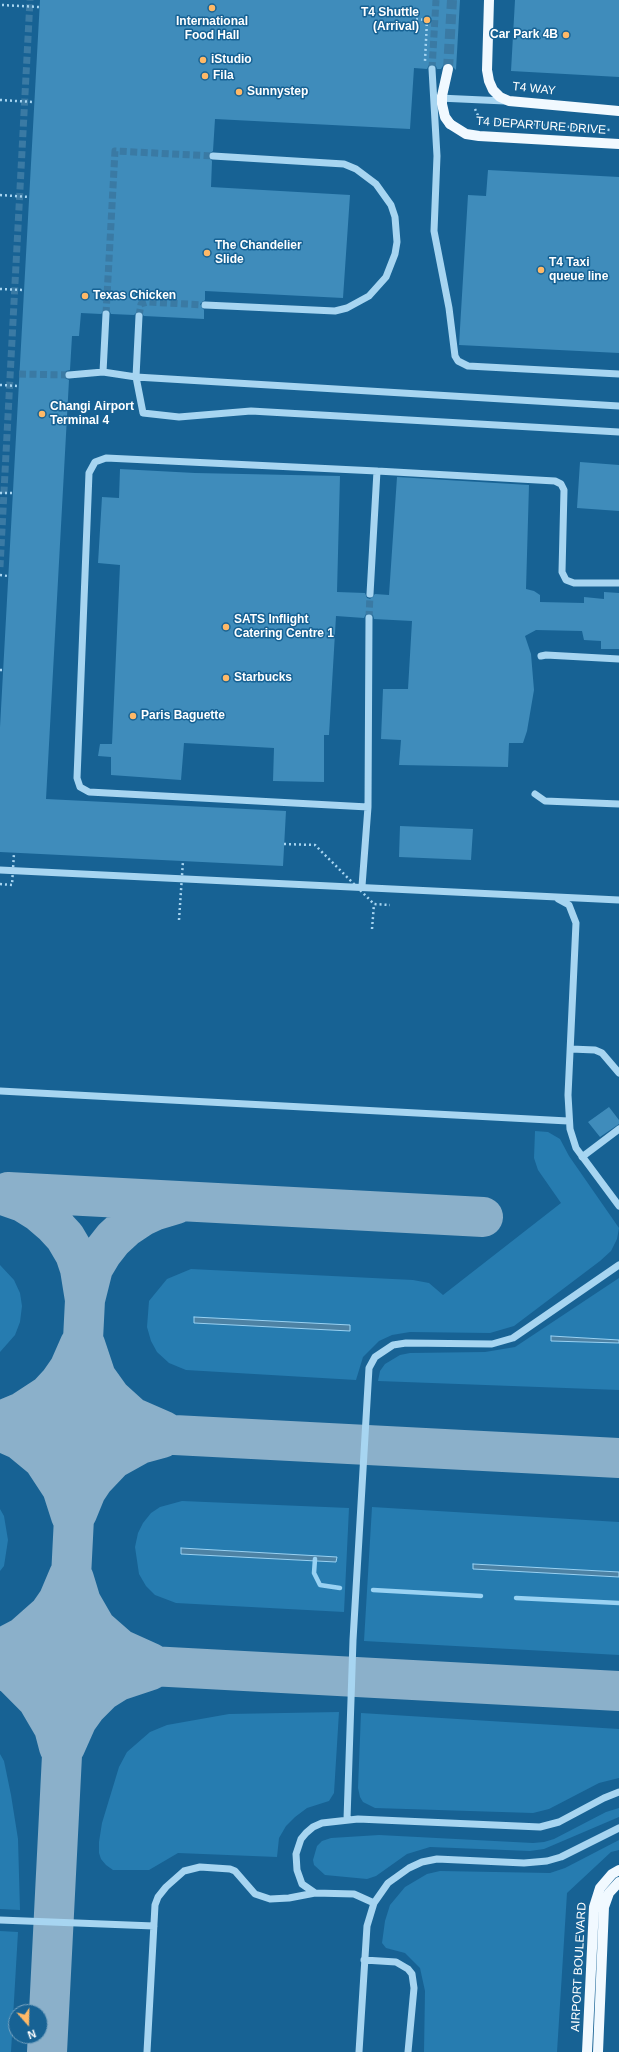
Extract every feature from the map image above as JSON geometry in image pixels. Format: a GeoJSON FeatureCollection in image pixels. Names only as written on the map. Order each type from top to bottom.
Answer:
{"type":"FeatureCollection","features":[{"type":"Feature","properties":{"kind":"main road","name":"T4 WAY"},"geometry":{"type":"LineString","coordinates":[[489,0],[489,81],[493,90],[500,97],[509,101],[619,111]]}},
{"type":"Feature","properties":{"kind":"main road","name":"T4 DEPARTURE DRIVE"},"geometry":{"type":"LineString","coordinates":[[448,70],[442,96],[442,104],[445,117],[458,130],[479,136],[619,144]]}},
{"type":"Feature","properties":{"kind":"main road","name":"AIRPORT BOULEVARD"},"geometry":{"type":"LineString","coordinates":[[587,2052],[594,1907],[600,1888],[612,1874],[619,1870]]}},
{"type":"Feature","properties":{"kind":"main road","name":"AIRPORT BOULEVARD"},"geometry":{"type":"LineString","coordinates":[[598,2052],[604,1907],[609,1893],[619,1882]]}},
{"type":"Feature","properties":{"kind":"lane"},"geometry":{"type":"LineString","coordinates":[[432,69],[436,156],[434,231],[450,308],[453,348],[458,361],[468,366],[619,374]]}},
{"type":"Feature","properties":{"kind":"lane"},"geometry":{"type":"LineString","coordinates":[[433,97],[509,101]]}},
{"type":"Feature","properties":{"kind":"lane"},"geometry":{"type":"LineString","coordinates":[[205,304],[335,311],[347,308],[369,296],[386,277],[395,254],[397,242],[397,229],[391,204],[376,184],[356,169],[344,164],[212,156]]}},
{"type":"Feature","properties":{"kind":"lane"},"geometry":{"type":"LineString","coordinates":[[103,372],[106,314]]}},
{"type":"Feature","properties":{"kind":"lane"},"geometry":{"type":"LineString","coordinates":[[139,316],[136,377],[143,414],[162,416],[197,416],[237,410],[619,432]]}},
{"type":"Feature","properties":{"kind":"lane"},"geometry":{"type":"LineString","coordinates":[[69,375],[103,372],[136,377],[619,406]]}},
{"type":"Feature","properties":{"kind":"lane"},"geometry":{"type":"LineString","coordinates":[[368,806],[89,792],[80,787],[77,778],[89,473],[94,462],[106,458],[555,481],[561,484],[564,490],[562,572],[566,580],[574,583],[619,583]]}},
{"type":"Feature","properties":{"kind":"lane"},"geometry":{"type":"LineString","coordinates":[[370,594],[377,471]]}},
{"type":"Feature","properties":{"kind":"lane"},"geometry":{"type":"LineString","coordinates":[[362,886],[368,806],[369,618]]}},
{"type":"Feature","properties":{"kind":"lane"},"geometry":{"type":"LineString","coordinates":[[541,656],[546,654],[619,659]]}},
{"type":"Feature","properties":{"kind":"lane"},"geometry":{"type":"LineString","coordinates":[[536,794],[545,801],[619,804]]}},
{"type":"Feature","properties":{"kind":"lane"},"geometry":{"type":"LineString","coordinates":[[0,870],[362,886],[619,900]]}},
{"type":"Feature","properties":{"kind":"lane"},"geometry":{"type":"LineString","coordinates":[[550,897],[561,900],[569,905],[576,923],[568,1121],[572,1138],[582,1157],[619,1206]]}},
{"type":"Feature","properties":{"kind":"lane"},"geometry":{"type":"LineString","coordinates":[[571,1049],[595,1050],[602,1053],[619,1073]]}},
{"type":"Feature","properties":{"kind":"lane"},"geometry":{"type":"LineString","coordinates":[[0,1091],[568,1121]]}},
{"type":"Feature","properties":{"kind":"lane"},"geometry":{"type":"LineString","coordinates":[[582,1157],[619,1129]]}},
{"type":"Feature","properties":{"kind":"lane"},"geometry":{"type":"LineString","coordinates":[[347,1819],[353,1640],[369,1368],[375,1357],[393,1345],[406,1343],[492,1344],[513,1338],[619,1265]]}},
{"type":"Feature","properties":{"kind":"lane"},"geometry":{"type":"LineString","coordinates":[[315,1893],[302,1884],[297,1870],[296,1854],[301,1838],[313,1827],[333,1820],[347,1819],[540,1827],[559,1822],[604,1798],[619,1792]]}},
{"type":"Feature","properties":{"kind":"lane"},"geometry":{"type":"LineString","coordinates":[[359,2052],[367,1926],[374,1903],[388,1883],[409,1868],[422,1862],[452,1859],[524,1863],[547,1861],[561,1857],[619,1828]]}},
{"type":"Feature","properties":{"kind":"lane"},"geometry":{"type":"LineString","coordinates":[[147,2052],[155,1905],[161,1892],[184,1872],[194,1867],[224,1868],[235,1872],[255,1894],[265,1898],[282,1899],[315,1893],[354,1894],[374,1903]]}},
{"type":"Feature","properties":{"kind":"lane"},"geometry":{"type":"LineString","coordinates":[[0,1920],[154,1926]]}},
{"type":"Feature","properties":{"kind":"lane"},"geometry":{"type":"LineString","coordinates":[[364,1960],[396,1962],[408,1969],[412,1974],[414,1988],[408,2052]]}},
{"type":"Feature","properties":{"kind":"path"},"geometry":{"type":"LineString","coordinates":[[2,5],[39,7]]}},
{"type":"Feature","properties":{"kind":"path"},"geometry":{"type":"LineString","coordinates":[[0,100],[34,102]]}},
{"type":"Feature","properties":{"kind":"path"},"geometry":{"type":"LineString","coordinates":[[0,195],[29,197]]}},
{"type":"Feature","properties":{"kind":"path"},"geometry":{"type":"LineString","coordinates":[[0,289],[24,290]]}},
{"type":"Feature","properties":{"kind":"path"},"geometry":{"type":"LineString","coordinates":[[0,385],[19,386]]}},
{"type":"Feature","properties":{"kind":"path"},"geometry":{"type":"LineString","coordinates":[[0,493],[13,493]]}},
{"type":"Feature","properties":{"kind":"path"},"geometry":{"type":"LineString","coordinates":[[0,575],[8,576]]}},
{"type":"Feature","properties":{"kind":"path"},"geometry":{"type":"LineString","coordinates":[[284,844],[315,845],[374,904],[390,905]]}},
{"type":"Feature","properties":{"kind":"path"},"geometry":{"type":"LineString","coordinates":[[0,884],[12,885],[14,853]]}},
{"type":"Feature","properties":{"kind":"path"},"geometry":{"type":"LineString","coordinates":[[179,920],[183,861]]}},
{"type":"Feature","properties":{"kind":"path"},"geometry":{"type":"LineString","coordinates":[[372,929],[374,904]]}},
{"type":"Feature","properties":{"kind":"shaded area"},"geometry":{"type":"Polygon","coordinates":[[[535,1131],[548,1132],[560,1139],[569,1156],[619,1228],[617,1239],[611,1251],[514,1326],[490,1333],[410,1332],[392,1335],[379,1341],[363,1357],[356,1380],[186,1370],[169,1363],[157,1352],[151,1341],[147,1327],[149,1301],[167,1279],[191,1269],[413,1280],[429,1283],[443,1295],[561,1203],[538,1170],[534,1158],[535,1131]],[[194,1317],[194,1323],[349,1331],[350,1326],[194,1317]]]}},
{"type":"Feature","properties":{"kind":"shaded area"},"geometry":{"type":"Polygon","coordinates":[[[0,1265],[14,1280],[20,1293],[22,1306],[20,1322],[15,1335],[0,1352],[0,1265]]]}},
{"type":"Feature","properties":{"kind":"shaded area"},"geometry":{"type":"Polygon","coordinates":[[[619,1278],[619,1340],[552,1336],[551,1341],[619,1343],[619,1390],[378,1381],[380,1371],[385,1364],[400,1355],[410,1353],[485,1352],[515,1347],[619,1278]]]}},
{"type":"Feature","properties":{"kind":"shaded area"},"geometry":{"type":"Polygon","coordinates":[[[194,1317],[350,1325],[350,1331],[194,1323],[194,1317]]]}},
{"type":"Feature","properties":{"kind":"shaded area"},"geometry":{"type":"Polygon","coordinates":[[[551,1336],[619,1340],[619,1343],[551,1341],[551,1336]]]}},
{"type":"Feature","properties":{"kind":"shaded area"},"geometry":{"type":"Polygon","coordinates":[[[182,1501],[349,1508],[344,1612],[176,1603],[155,1595],[146,1586],[139,1574],[135,1547],[138,1533],[143,1523],[151,1513],[160,1507],[182,1501]],[[181,1548],[181,1554],[336,1562],[337,1557],[181,1548]]]}},
{"type":"Feature","properties":{"kind":"shaded area"},"geometry":{"type":"Polygon","coordinates":[[[372,1507],[619,1522],[619,1572],[473,1564],[473,1569],[619,1577],[619,1655],[364,1641],[372,1507]]]}},
{"type":"Feature","properties":{"kind":"shaded area"},"geometry":{"type":"Polygon","coordinates":[[[0,1509],[4,1516],[8,1540],[4,1566],[0,1571],[0,1509]]]}},
{"type":"Feature","properties":{"kind":"shaded area"},"geometry":{"type":"Polygon","coordinates":[[[181,1548],[337,1557],[336,1562],[181,1554],[181,1548]]]}},
{"type":"Feature","properties":{"kind":"shaded area"},"geometry":{"type":"Polygon","coordinates":[[[473,1564],[619,1572],[619,1577],[473,1569],[473,1564]]]}},
{"type":"Feature","properties":{"kind":"shaded area"},"geometry":{"type":"Polygon","coordinates":[[[339,1712],[334,1793],[329,1801],[307,1808],[286,1826],[279,1838],[277,1857],[178,1853],[149,1870],[113,1870],[101,1859],[99,1853],[99,1842],[102,1823],[119,1767],[127,1752],[150,1732],[167,1725],[229,1714],[339,1712]]]}},
{"type":"Feature","properties":{"kind":"shaded area"},"geometry":{"type":"Polygon","coordinates":[[[361,1713],[619,1729],[619,1778],[599,1783],[549,1809],[533,1813],[375,1808],[363,1802],[358,1788],[361,1713]]]}},
{"type":"Feature","properties":{"kind":"shaded area"},"geometry":{"type":"Polygon","coordinates":[[[0,1754],[4,1761],[18,1839],[20,1910],[0,1909],[0,1754]]]}},
{"type":"Feature","properties":{"kind":"shaded area"},"geometry":{"type":"Polygon","coordinates":[[[619,1808],[619,1817],[544,1849],[530,1851],[430,1847],[407,1854],[376,1876],[367,1879],[325,1875],[314,1865],[313,1860],[317,1846],[322,1841],[331,1838],[379,1835],[533,1843],[544,1842],[554,1839],[606,1812],[619,1808]]]}},
{"type":"Feature","properties":{"kind":"shaded area"},"geometry":{"type":"Polygon","coordinates":[[[619,1840],[619,1850],[611,1852],[567,1893],[557,2052],[424,2052],[425,1991],[420,1968],[405,1953],[386,1948],[382,1943],[385,1921],[390,1905],[405,1887],[427,1874],[440,1871],[550,1873],[565,1868],[619,1840]]]}},
{"type":"Feature","properties":{"kind":"shaded area"},"geometry":{"type":"Polygon","coordinates":[[[0,1931],[18,1932],[14,2004],[8,2004],[8,2044],[11,2044],[11,2052],[0,2052],[0,1931]]]}},
{"type":"Feature","properties":{"kind":"building","name":"Changi Airport Terminal 4"},"geometry":{"type":"Polygon","coordinates":[[[40,0],[460,0],[456,70],[449,63],[444,64],[441,69],[437,69],[436,66],[432,64],[429,65],[427,69],[414,68],[410,129],[215,119],[213,151],[208,155],[212,161],[211,187],[350,195],[343,298],[205,291],[205,300],[200,304],[204,310],[204,319],[144,316],[139,311],[134,315],[111,314],[109,310],[106,309],[101,314],[81,313],[79,336],[72,336],[70,370],[66,371],[64,375],[65,378],[69,380],[46,799],[286,811],[283,866],[0,852],[0,727],[40,0]]]}},
{"type":"Feature","properties":{"kind":"building","name":"Car Park 4B"},"geometry":{"type":"Polygon","coordinates":[[[515,0],[619,0],[619,77],[511,71],[515,0]]]}},
{"type":"Feature","properties":{"kind":"building","name":"T4 Taxi queue line"},"geometry":{"type":"Polygon","coordinates":[[[488,170],[619,177],[619,353],[459,345],[468,195],[486,196],[488,170]]]}},
{"type":"Feature","properties":{"kind":"building"},"geometry":{"type":"Polygon","coordinates":[[[580,462],[619,465],[619,511],[577,508],[580,462]]]}},
{"type":"Feature","properties":{"kind":"building","name":"SATS Inflight Catering Centre 1"},"geometry":{"type":"Polygon","coordinates":[[[120,469],[195,473],[340,476],[337,592],[365,593],[367,598],[370,599],[375,594],[389,595],[397,477],[529,485],[526,589],[534,591],[540,595],[540,602],[584,603],[584,597],[604,599],[604,592],[619,593],[619,649],[601,649],[601,641],[584,640],[582,631],[536,630],[525,636],[531,654],[534,690],[527,731],[523,743],[509,743],[508,767],[399,765],[401,740],[381,739],[383,689],[408,689],[412,621],[374,619],[373,615],[369,613],[366,614],[364,618],[336,616],[329,735],[324,735],[324,782],[273,781],[274,748],[184,743],[181,780],[111,775],[111,757],[98,756],[100,744],[112,744],[120,565],[98,563],[102,497],[119,498],[120,469]]]}},
{"type":"Feature","properties":{"kind":"building"},"geometry":{"type":"Polygon","coordinates":[[[400,826],[473,829],[471,860],[399,857],[400,826]]]}},
{"type":"Feature","properties":{"kind":"building"},"geometry":{"type":"Polygon","coordinates":[[[609,1107],[619,1120],[619,1124],[600,1137],[588,1122],[609,1107]]]}},
{"type":"Feature","properties":{"kind":"waterway"},"geometry":{"type":"LineString","coordinates":[[315,1559],[314,1573],[320,1585],[340,1588]]}},
{"type":"Feature","properties":{"kind":"waterway"},"geometry":{"type":"LineString","coordinates":[[373,1590],[481,1596]]}},
{"type":"Feature","properties":{"kind":"waterway"},"geometry":{"type":"LineString","coordinates":[[516,1598],[619,1603]]}},
{"type":"Feature","properties":{"kind":"taxiway"},"geometry":{"type":"LineString","coordinates":[[8,1192],[483,1217]]}},
{"type":"Feature","properties":{"kind":"taxiway"},"geometry":{"type":"LineString","coordinates":[[0,1194],[23,1202],[39,1212],[65,1237],[75,1254],[80,1269],[85,1300],[47,2052]]}},
{"type":"Feature","properties":{"kind":"taxiway"},"geometry":{"type":"LineString","coordinates":[[85,1300],[93,1268],[113,1239],[126,1227],[141,1217],[156,1210],[176,1204]]}},
{"type":"Feature","properties":{"kind":"taxiway"},"geometry":{"type":"LineString","coordinates":[[0,1421],[22,1412],[48,1395],[69,1369],[80,1344]]}},
{"type":"Feature","properties":{"kind":"taxiway"},"geometry":{"type":"LineString","coordinates":[[85,1344],[96,1377],[111,1398],[132,1417],[164,1431]]}},
{"type":"Feature","properties":{"kind":"taxiway"},"geometry":{"type":"LineString","coordinates":[[0,1426],[619,1458]]}},
{"type":"Feature","properties":{"kind":"taxiway"},"geometry":{"type":"LineString","coordinates":[[0,1431],[20,1440],[43,1459],[62,1488],[71,1516]]}},
{"type":"Feature","properties":{"kind":"taxiway"},"geometry":{"type":"LineString","coordinates":[[77,1513],[86,1491],[94,1479],[113,1459],[140,1444],[162,1438]]}},
{"type":"Feature","properties":{"kind":"taxiway"},"geometry":{"type":"LineString","coordinates":[[0,1649],[23,1637],[49,1614],[58,1601],[69,1575]]}},
{"type":"Feature","properties":{"kind":"taxiway"},"geometry":{"type":"LineString","coordinates":[[74,1579],[81,1602],[96,1628],[120,1649],[151,1663]]}},
{"type":"Feature","properties":{"kind":"taxiway"},"geometry":{"type":"LineString","coordinates":[[0,1658],[619,1691]]}},
{"type":"Feature","properties":{"kind":"taxiway"},"geometry":{"type":"LineString","coordinates":[[0,1668],[13,1675],[37,1699],[54,1728],[59,1747]]}},
{"type":"Feature","properties":{"kind":"taxiway"},"geometry":{"type":"LineString","coordinates":[[65,1747],[77,1720],[87,1706],[102,1691],[118,1681],[151,1670]]}},
{"type":"Feature","properties":{"kind":"tunnel"},"geometry":{"type":"LineString","coordinates":[[0,567],[30,0]]}},
{"type":"Feature","properties":{"kind":"tunnel"},"geometry":{"type":"LineString","coordinates":[[432,69],[436,0]]}},
{"type":"Feature","properties":{"kind":"tunnel"},"geometry":{"type":"LineString","coordinates":[[448,69],[452,0]]}},
{"type":"Feature","properties":{"kind":"tunnel"},"geometry":{"type":"LineString","coordinates":[[106,314],[115,151],[213,156]]}},
{"type":"Feature","properties":{"kind":"tunnel"},"geometry":{"type":"LineString","coordinates":[[139,316],[141,304],[147,302],[205,305]]}},
{"type":"Feature","properties":{"kind":"tunnel"},"geometry":{"type":"LineString","coordinates":[[19,374],[69,375]]}},
{"type":"Feature","properties":{"kind":"tunnel"},"geometry":{"type":"LineString","coordinates":[[369,618],[370,594]]}},
{"type":"Feature","properties":{"kind":"place","name":"International Food Hall"},"geometry":{"type":"Point","coordinates":[212,8]}},
{"type":"Feature","properties":{"kind":"place","name":"T4 Shuttle (Arrival)"},"geometry":{"type":"Point","coordinates":[427,20]}},
{"type":"Feature","properties":{"kind":"place","name":"Car Park 4B"},"geometry":{"type":"Point","coordinates":[566,35]}},
{"type":"Feature","properties":{"kind":"place","name":"iStudio"},"geometry":{"type":"Point","coordinates":[203,60]}},
{"type":"Feature","properties":{"kind":"place","name":"Fila"},"geometry":{"type":"Point","coordinates":[205,76]}},
{"type":"Feature","properties":{"kind":"place","name":"Sunnystep"},"geometry":{"type":"Point","coordinates":[239,92]}},
{"type":"Feature","properties":{"kind":"place","name":"The Chandelier Slide"},"geometry":{"type":"Point","coordinates":[207,253]}},
{"type":"Feature","properties":{"kind":"place","name":"T4 Taxi queue line"},"geometry":{"type":"Point","coordinates":[541,270]}},
{"type":"Feature","properties":{"kind":"place","name":"Texas Chicken"},"geometry":{"type":"Point","coordinates":[85,296]}},
{"type":"Feature","properties":{"kind":"place","name":"Changi Airport Terminal 4"},"geometry":{"type":"Point","coordinates":[42,414]}},
{"type":"Feature","properties":{"kind":"place","name":"SATS Inflight Catering Centre 1"},"geometry":{"type":"Point","coordinates":[226,627]}},
{"type":"Feature","properties":{"kind":"place","name":"Starbucks"},"geometry":{"type":"Point","coordinates":[226,678]}},
{"type":"Feature","properties":{"kind":"place","name":"Paris Baguette"},"geometry":{"type":"Point","coordinates":[133,716]}}]}
